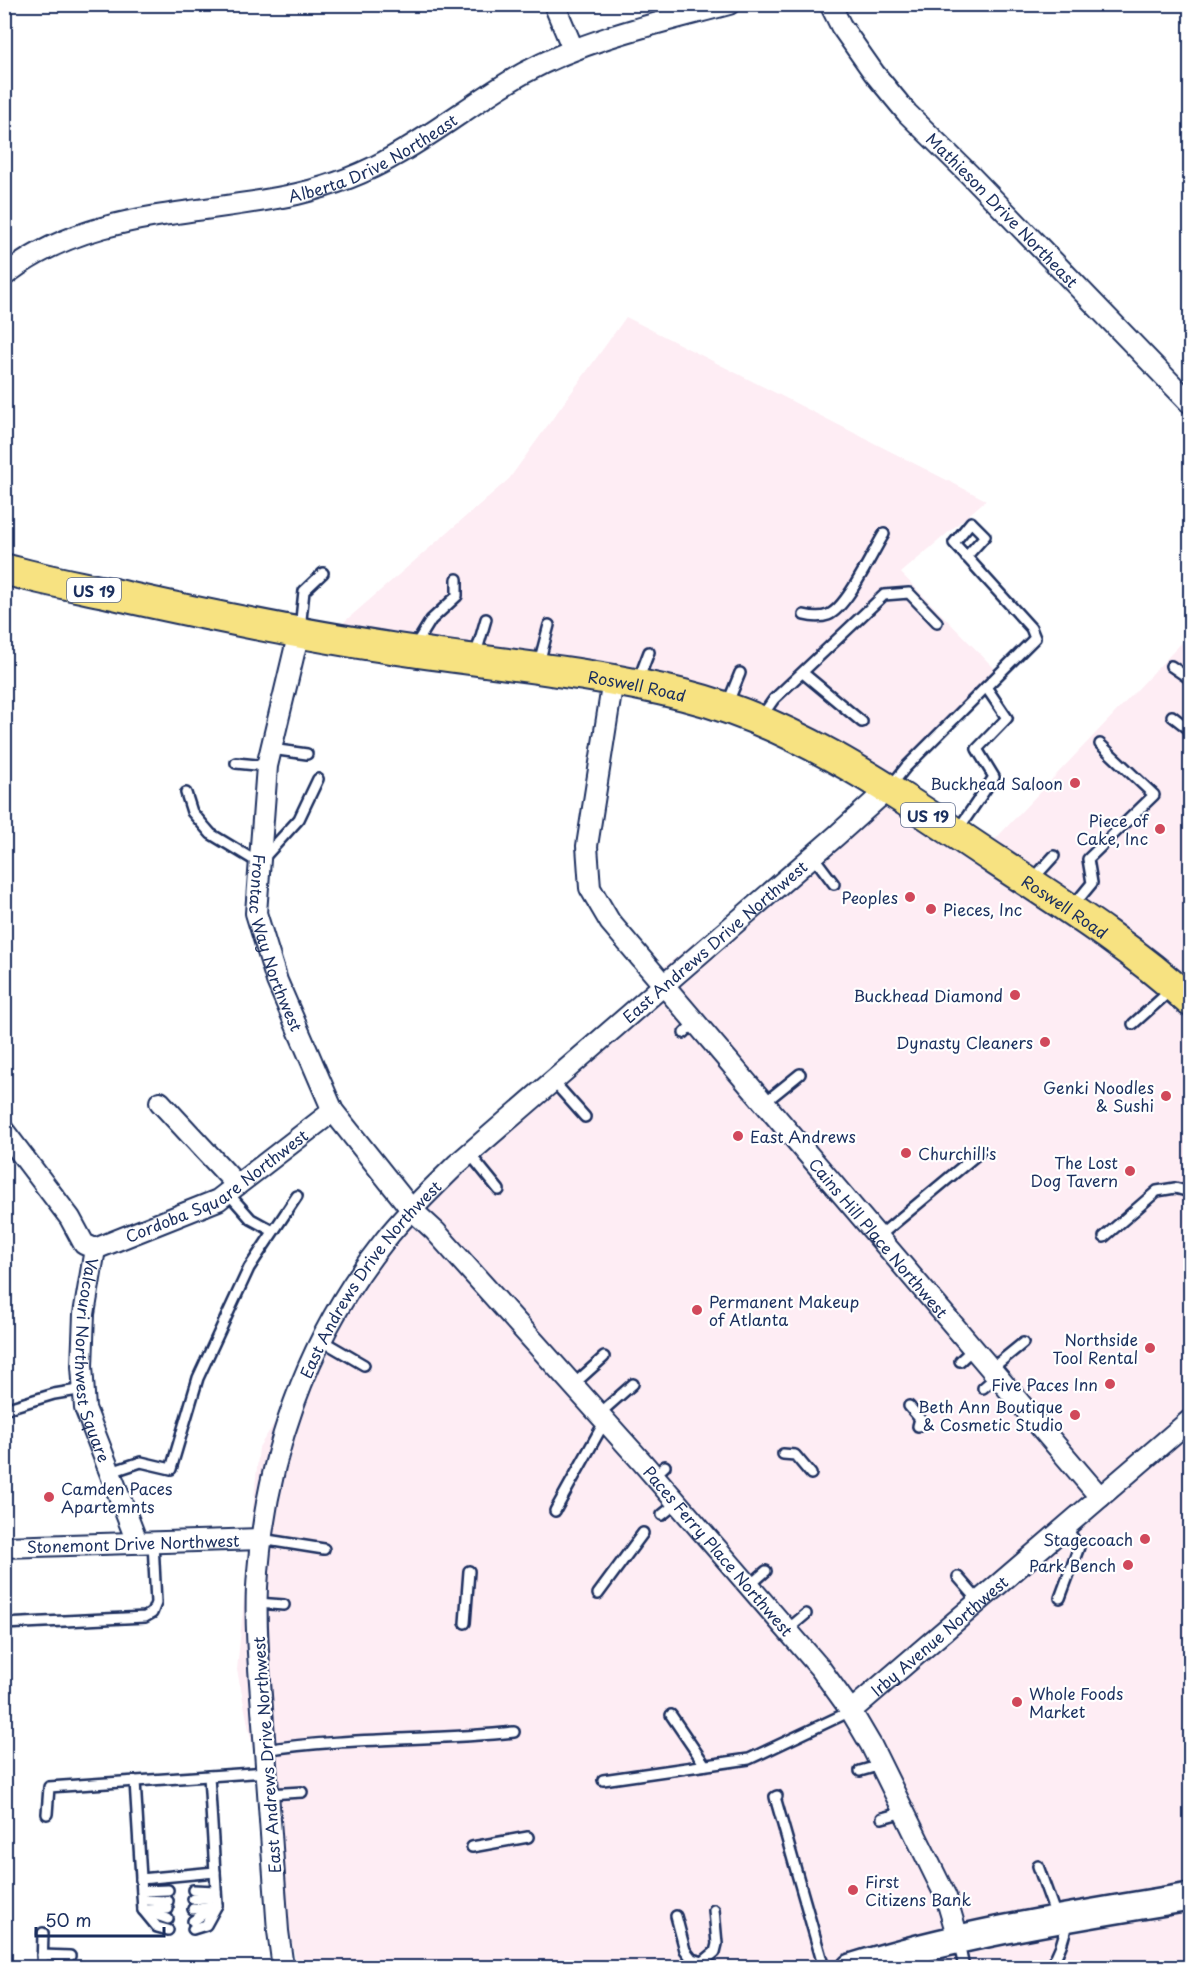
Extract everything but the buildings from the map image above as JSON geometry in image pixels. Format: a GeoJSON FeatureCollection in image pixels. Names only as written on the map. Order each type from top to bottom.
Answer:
{"type":"FeatureCollection","features":[{"type":"Feature","properties":{"kind":"main road","name":"Roswell Road"},"geometry":{"type":"LineString","coordinates":[[4,569],[224,618],[412,651],[625,683],[684,695],[726,707],[824,751],[888,789],[955,833],[978,853],[1030,882],[1121,943],[1185,993]]}},
{"type":"Feature","properties":{"kind":"main road"},"geometry":{"type":"LineString","coordinates":[[851,1968],[958,1938],[1191,1897]]}},
{"type":"Feature","properties":{"kind":"street"},"geometry":{"type":"LineString","coordinates":[[554,4],[573,49]]}},
{"type":"Feature","properties":{"kind":"street","name":"Alberta Drive Northeast"},"geometry":{"type":"LineString","coordinates":[[4,276],[52,245],[104,226],[297,194],[349,179],[394,157],[523,74],[573,49],[622,32],[729,4]]}},
{"type":"Feature","properties":{"kind":"street","name":"Mathieson Drive Northeast"},"geometry":{"type":"LineString","coordinates":[[830,4],[874,73],[907,112],[1191,403]]}},
{"type":"Feature","properties":{"kind":"street","name":"Frontac Way Northwest"},"geometry":{"type":"LineString","coordinates":[[299,632],[269,757],[256,913],[277,981],[333,1112],[411,1209]]}},
{"type":"Feature","properties":{"kind":"street","name":"Cains Hill Place Northwest"},"geometry":{"type":"LineString","coordinates":[[625,683],[587,846],[590,888],[610,922],[664,986],[689,1028],[764,1103],[878,1238],[903,1258],[948,1311],[967,1355],[1100,1497]]}},
{"type":"Feature","properties":{"kind":"street","name":"East Andrews Drive Northwest"},"geometry":{"type":"LineString","coordinates":[[283,1968],[278,1931],[268,1794],[257,1603],[261,1539],[271,1477],[281,1438],[298,1390],[321,1340],[360,1273],[411,1209],[469,1153],[664,986],[888,789]]}},
{"type":"Feature","properties":{"kind":"street"},"geometry":{"type":"LineString","coordinates":[[160,1102],[232,1189]]}},
{"type":"Feature","properties":{"kind":"street","name":"Cordoba Square Northwest"},"geometry":{"type":"LineString","coordinates":[[94,1249],[218,1200],[333,1112]]}},
{"type":"Feature","properties":{"kind":"street","name":"Valcouri Northwest Square"},"geometry":{"type":"LineString","coordinates":[[4,1131],[70,1218],[84,1245],[94,1249],[84,1314],[82,1366],[85,1408],[111,1473],[145,1542]]}},
{"type":"Feature","properties":{"kind":"street","name":"Paces Ferry Place Northwest"},"geometry":{"type":"LineString","coordinates":[[411,1209],[435,1231],[602,1418],[629,1438],[660,1471],[681,1509],[820,1668],[851,1711],[881,1765],[946,1897],[958,1938]]}},
{"type":"Feature","properties":{"kind":"street","name":"Irby Avenue Northwest"},"geometry":{"type":"LineString","coordinates":[[851,1711],[1191,1420]]}},
{"type":"Feature","properties":{"kind":"street","name":"Stonemont Drive Northwest"},"geometry":{"type":"LineString","coordinates":[[4,1548],[261,1539]]}},
{"type":"Feature","properties":{"kind":"lane"},"geometry":{"type":"LineString","coordinates":[[804,615],[826,616],[842,605],[884,534]]}},
{"type":"Feature","properties":{"kind":"lane"},"geometry":{"type":"LineString","coordinates":[[888,789],[906,766],[1035,638],[1031,628],[966,557]]}},
{"type":"Feature","properties":{"kind":"lane"},"geometry":{"type":"LineString","coordinates":[[299,632],[304,591],[323,573]]}},
{"type":"Feature","properties":{"kind":"lane"},"geometry":{"type":"LineString","coordinates":[[412,651],[430,620],[457,596],[457,579]]}},
{"type":"Feature","properties":{"kind":"lane"},"geometry":{"type":"LineString","coordinates":[[759,720],[774,699],[884,595],[909,593],[937,622]]}},
{"type":"Feature","properties":{"kind":"lane"},"geometry":{"type":"LineString","coordinates":[[474,660],[486,619]]}},
{"type":"Feature","properties":{"kind":"lane"},"geometry":{"type":"LineString","coordinates":[[537,669],[549,625]]}},
{"type":"Feature","properties":{"kind":"lane"},"geometry":{"type":"LineString","coordinates":[[625,683],[649,652]]}},
{"type":"Feature","properties":{"kind":"lane"},"geometry":{"type":"LineString","coordinates":[[1171,666],[1191,679]]}},
{"type":"Feature","properties":{"kind":"lane"},"geometry":{"type":"LineString","coordinates":[[726,707],[740,673]]}},
{"type":"Feature","properties":{"kind":"lane"},"geometry":{"type":"LineString","coordinates":[[802,673],[862,722]]}},
{"type":"Feature","properties":{"kind":"lane"},"geometry":{"type":"LineString","coordinates":[[955,833],[994,777],[977,748],[1007,718],[986,687]]}},
{"type":"Feature","properties":{"kind":"lane"},"geometry":{"type":"LineString","coordinates":[[1172,716],[1191,730]]}},
{"type":"Feature","properties":{"kind":"lane"},"geometry":{"type":"LineString","coordinates":[[1070,909],[1092,883],[1088,859],[1154,795],[1101,744]]}},
{"type":"Feature","properties":{"kind":"lane"},"geometry":{"type":"LineString","coordinates":[[236,763],[269,757],[307,754]]}},
{"type":"Feature","properties":{"kind":"lane"},"geometry":{"type":"LineString","coordinates":[[186,793],[192,812],[211,834],[260,863],[299,819],[318,779]]}},
{"type":"Feature","properties":{"kind":"lane"},"geometry":{"type":"LineString","coordinates":[[813,856],[834,884]]}},
{"type":"Feature","properties":{"kind":"lane"},"geometry":{"type":"LineString","coordinates":[[1030,882],[1054,856]]}},
{"type":"Feature","properties":{"kind":"lane"},"geometry":{"type":"LineString","coordinates":[[1133,1024],[1185,993]]}},
{"type":"Feature","properties":{"kind":"lane"},"geometry":{"type":"LineString","coordinates":[[764,1103],[800,1074]]}},
{"type":"Feature","properties":{"kind":"lane"},"geometry":{"type":"LineString","coordinates":[[553,1081],[585,1117]]}},
{"type":"Feature","properties":{"kind":"lane"},"geometry":{"type":"LineString","coordinates":[[878,1238],[980,1152]]}},
{"type":"Feature","properties":{"kind":"lane"},"geometry":{"type":"LineString","coordinates":[[469,1153],[499,1190]]}},
{"type":"Feature","properties":{"kind":"lane"},"geometry":{"type":"LineString","coordinates":[[1104,1237],[1157,1191],[1174,1188],[1191,1192]]}},
{"type":"Feature","properties":{"kind":"lane"},"geometry":{"type":"LineString","coordinates":[[232,1189],[251,1220],[273,1231]]}},
{"type":"Feature","properties":{"kind":"lane"},"geometry":{"type":"LineString","coordinates":[[111,1473],[141,1462],[171,1469],[198,1378],[249,1268],[297,1196]]}},
{"type":"Feature","properties":{"kind":"lane"},"geometry":{"type":"LineString","coordinates":[[321,1340],[364,1365]]}},
{"type":"Feature","properties":{"kind":"lane"},"geometry":{"type":"LineString","coordinates":[[990,1378],[1023,1343]]}},
{"type":"Feature","properties":{"kind":"lane"},"geometry":{"type":"LineString","coordinates":[[573,1385],[604,1357]]}},
{"type":"Feature","properties":{"kind":"lane"},"geometry":{"type":"LineString","coordinates":[[555,1511],[602,1418],[633,1384]]}},
{"type":"Feature","properties":{"kind":"lane"},"geometry":{"type":"LineString","coordinates":[[8,1408],[54,1394],[84,1389]]}},
{"type":"Feature","properties":{"kind":"lane"},"geometry":{"type":"LineString","coordinates":[[909,1406],[920,1419],[918,1426]]}},
{"type":"Feature","properties":{"kind":"lane"},"geometry":{"type":"LineString","coordinates":[[783,1454],[795,1455],[811,1474]]}},
{"type":"Feature","properties":{"kind":"lane"},"geometry":{"type":"LineString","coordinates":[[1060,1598],[1078,1547],[1066,1527]]}},
{"type":"Feature","properties":{"kind":"lane"},"geometry":{"type":"LineString","coordinates":[[598,1594],[643,1533]]}},
{"type":"Feature","properties":{"kind":"lane"},"geometry":{"type":"LineString","coordinates":[[261,1539],[324,1549]]}},
{"type":"Feature","properties":{"kind":"lane"},"geometry":{"type":"LineString","coordinates":[[4,1624],[145,1617],[152,1613],[156,1603],[145,1542]]}},
{"type":"Feature","properties":{"kind":"lane"},"geometry":{"type":"LineString","coordinates":[[749,1586],[766,1570]]}},
{"type":"Feature","properties":{"kind":"lane"},"geometry":{"type":"LineString","coordinates":[[465,1623],[469,1571]]}},
{"type":"Feature","properties":{"kind":"lane"},"geometry":{"type":"LineString","coordinates":[[958,1577],[979,1601]]}},
{"type":"Feature","properties":{"kind":"lane"},"geometry":{"type":"LineString","coordinates":[[257,1603],[284,1605]]}},
{"type":"Feature","properties":{"kind":"lane"},"geometry":{"type":"LineString","coordinates":[[787,1630],[806,1614]]}},
{"type":"Feature","properties":{"kind":"lane"},"geometry":{"type":"LineString","coordinates":[[603,1780],[749,1759],[851,1711]]}},
{"type":"Feature","properties":{"kind":"lane"},"geometry":{"type":"LineString","coordinates":[[671,1715],[705,1765]]}},
{"type":"Feature","properties":{"kind":"lane"},"geometry":{"type":"LineString","coordinates":[[265,1750],[310,1743],[464,1737],[514,1732]]}},
{"type":"Feature","properties":{"kind":"lane"},"geometry":{"type":"LineString","coordinates":[[860,1771],[881,1765]]}},
{"type":"Feature","properties":{"kind":"lane"},"geometry":{"type":"LineString","coordinates":[[47,1814],[49,1787],[267,1772]]}},
{"type":"Feature","properties":{"kind":"lane"},"geometry":{"type":"LineString","coordinates":[[193,1925],[216,1898],[209,1776]]}},
{"type":"Feature","properties":{"kind":"lane"},"geometry":{"type":"LineString","coordinates":[[135,1781],[143,1900],[157,1927],[168,1930]]}},
{"type":"Feature","properties":{"kind":"lane"},"geometry":{"type":"LineString","coordinates":[[268,1794],[302,1792]]}},
{"type":"Feature","properties":{"kind":"lane"},"geometry":{"type":"LineString","coordinates":[[777,1796],[775,1797],[824,1968]]}},
{"type":"Feature","properties":{"kind":"lane"},"geometry":{"type":"LineString","coordinates":[[882,1818],[904,1812]]}},
{"type":"Feature","properties":{"kind":"lane"},"geometry":{"type":"LineString","coordinates":[[472,1847],[528,1838]]}},
{"type":"Feature","properties":{"kind":"lane"},"geometry":{"type":"LineString","coordinates":[[1038,1866],[1062,1918],[1061,1945],[1049,1968]]}},
{"type":"Feature","properties":{"kind":"lane"},"geometry":{"type":"LineString","coordinates":[[141,1879],[215,1872]]}},
{"type":"Feature","properties":{"kind":"lane"},"geometry":{"type":"LineString","coordinates":[[143,1900],[168,1890]]}},
{"type":"Feature","properties":{"kind":"lane"},"geometry":{"type":"LineString","coordinates":[[193,1894],[216,1898]]}},
{"type":"Feature","properties":{"kind":"lane"},"geometry":{"type":"LineString","coordinates":[[193,1909],[216,1898]]}},
{"type":"Feature","properties":{"kind":"lane"},"geometry":{"type":"LineString","coordinates":[[143,1900],[168,1910],[143,1900]]}},
{"type":"Feature","properties":{"kind":"lane"},"geometry":{"type":"LineString","coordinates":[[676,1916],[685,1950],[692,1959],[703,1965],[715,1952],[717,1944],[714,1910]]}},
{"type":"Feature","properties":{"kind":"lane"},"geometry":{"type":"LineString","coordinates":[[42,1968],[43,1933]]}},
{"type":"Feature","properties":{"kind":"lane"},"geometry":{"type":"LineString","coordinates":[[958,1938],[964,1968]]}},
{"type":"Feature","properties":{"kind":"lane"},"geometry":{"type":"LineString","coordinates":[[42,1955],[70,1956]]}},
{"type":"Feature","properties":{"kind":"shaded area"},"geometry":{"type":"Polygon","coordinates":[[[626,317],[986,500],[901,573],[995,669],[890,783],[671,693],[329,635],[509,479],[626,317]]]}},
{"type":"Feature","properties":{"kind":"shaded area"},"geometry":{"type":"Polygon","coordinates":[[[1190,634],[1190,1967],[297,1967],[237,1670],[259,1447],[390,1245],[659,971],[890,783],[983,852],[1190,634]]]}},
{"type":"Feature","properties":{"kind":"place","name":"Buckhead Saloon"},"geometry":{"type":"Point","coordinates":[1075,783]}},
{"type":"Feature","properties":{"kind":"place","name":"Piece of Cake, Inc"},"geometry":{"type":"Point","coordinates":[1160,829]}},
{"type":"Feature","properties":{"kind":"place","name":"Peoples"},"geometry":{"type":"Point","coordinates":[910,897]}},
{"type":"Feature","properties":{"kind":"place","name":"Pieces, Inc"},"geometry":{"type":"Point","coordinates":[931,909]}},
{"type":"Feature","properties":{"kind":"place","name":"Buckhead Diamond"},"geometry":{"type":"Point","coordinates":[1015,995]}},
{"type":"Feature","properties":{"kind":"place","name":"Dynasty Cleaners"},"geometry":{"type":"Point","coordinates":[1045,1042]}},
{"type":"Feature","properties":{"kind":"place","name":"Genki Noodles & Sushi"},"geometry":{"type":"Point","coordinates":[1166,1096]}},
{"type":"Feature","properties":{"kind":"place","name":"East Andrews"},"geometry":{"type":"Point","coordinates":[738,1136]}},
{"type":"Feature","properties":{"kind":"place","name":"Churchill's"},"geometry":{"type":"Point","coordinates":[906,1153]}},
{"type":"Feature","properties":{"kind":"place","name":"The Lost Dog Tavern"},"geometry":{"type":"Point","coordinates":[1130,1171]}},
{"type":"Feature","properties":{"kind":"place","name":"Permanent Makeup of Atlanta"},"geometry":{"type":"Point","coordinates":[697,1310]}},
{"type":"Feature","properties":{"kind":"place","name":"Northside Tool Rental"},"geometry":{"type":"Point","coordinates":[1150,1348]}},
{"type":"Feature","properties":{"kind":"place","name":"Five Paces Inn"},"geometry":{"type":"Point","coordinates":[1110,1384]}},
{"type":"Feature","properties":{"kind":"place","name":"Beth Ann Boutique & Cosmetic Studio"},"geometry":{"type":"Point","coordinates":[1075,1415]}},
{"type":"Feature","properties":{"kind":"place","name":"Camden Paces Apartemnts"},"geometry":{"type":"Point","coordinates":[49,1497]}},
{"type":"Feature","properties":{"kind":"place","name":"Stagecoach"},"geometry":{"type":"Point","coordinates":[1145,1539]}},
{"type":"Feature","properties":{"kind":"place","name":"Park Bench"},"geometry":{"type":"Point","coordinates":[1128,1565]}},
{"type":"Feature","properties":{"kind":"place","name":"Whole Foods Market"},"geometry":{"type":"Point","coordinates":[1017,1702]}},
{"type":"Feature","properties":{"kind":"place","name":"First Citizens Bank"},"geometry":{"type":"Point","coordinates":[853,1890]}}]}
